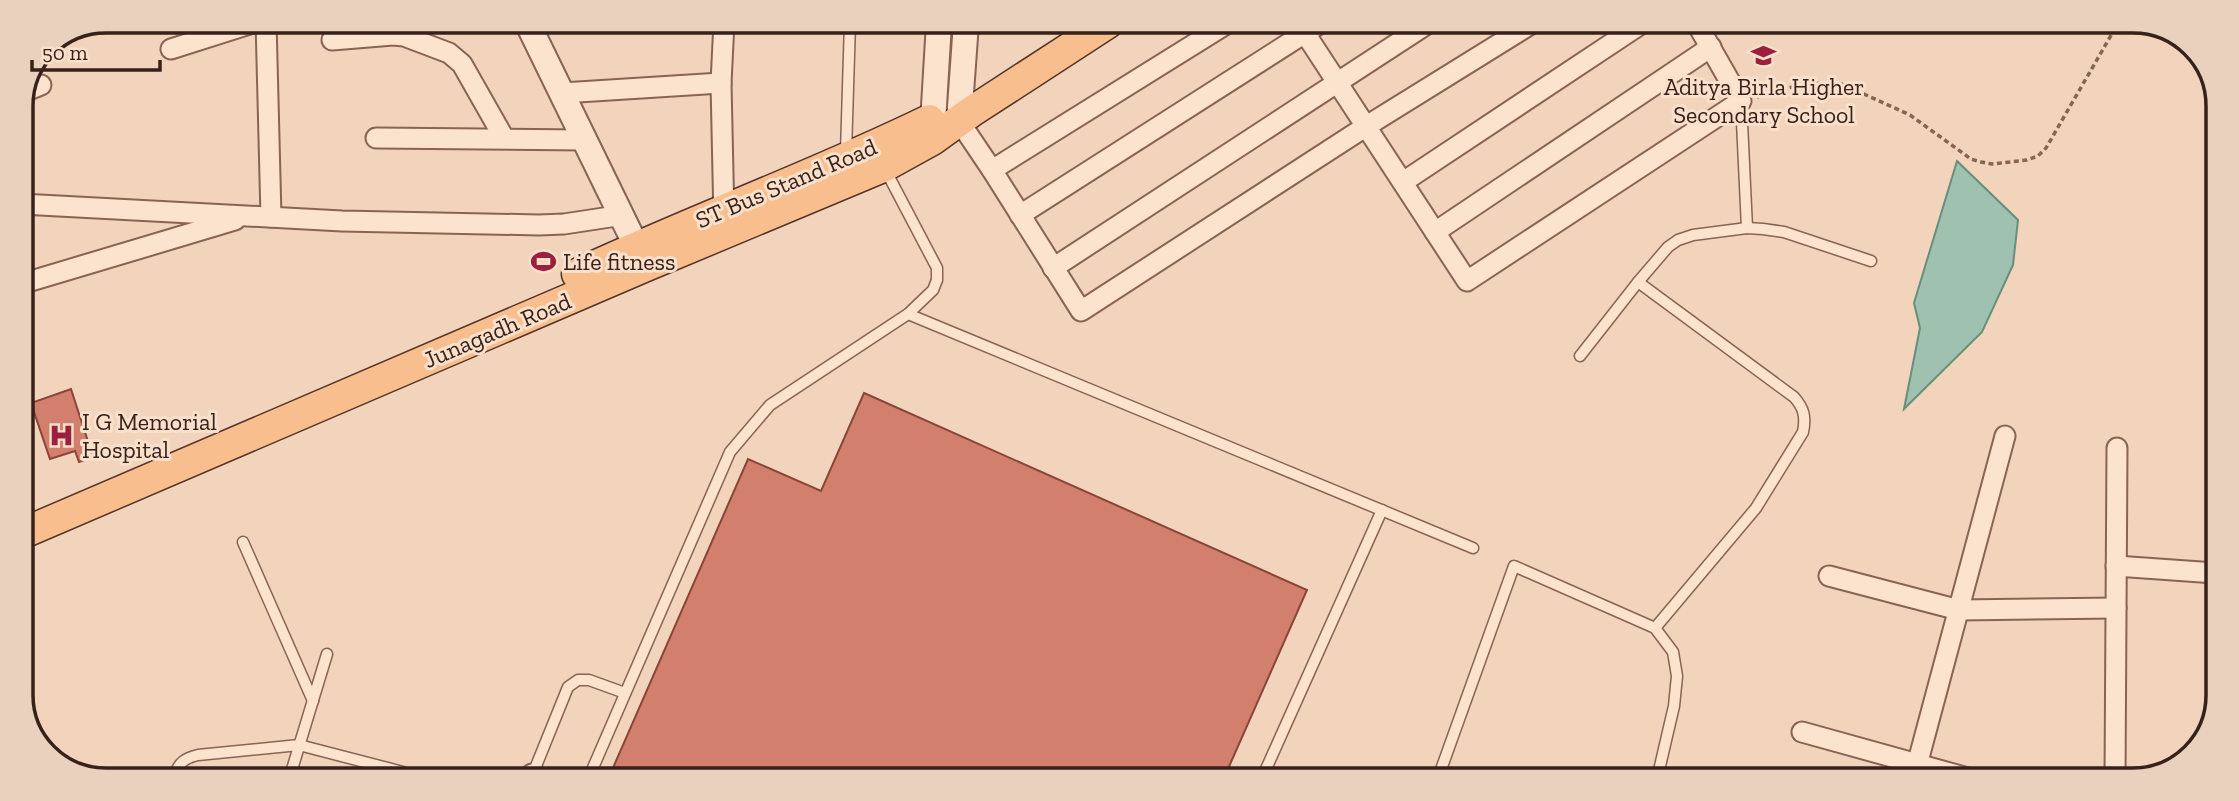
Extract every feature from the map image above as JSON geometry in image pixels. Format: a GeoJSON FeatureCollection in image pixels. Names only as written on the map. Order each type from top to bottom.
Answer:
{"type":"FeatureCollection","features":[{"type":"Feature","properties":{"kind":"main road","name":"ST Bus Stand Road"},"geometry":{"type":"LineString","coordinates":[[33,509],[502,310],[724,222],[846,160],[946,120],[1003,69],[1058,33]]}},
{"type":"Feature","properties":{"kind":"main road"},"geometry":{"type":"LineString","coordinates":[[724,222],[883,167],[946,120],[1091,33]]}},
{"type":"Feature","properties":{"kind":"main road","name":"Junagadh Road"},"geometry":{"type":"LineString","coordinates":[[33,529],[641,256]]}},
{"type":"Feature","properties":{"kind":"street"},"geometry":{"type":"LineString","coordinates":[[171,49],[221,33]]}},
{"type":"Feature","properties":{"kind":"street"},"geometry":{"type":"LineString","coordinates":[[266,33],[271,217]]}},
{"type":"Feature","properties":{"kind":"street"},"geometry":{"type":"LineString","coordinates":[[532,33],[641,256]]}},
{"type":"Feature","properties":{"kind":"street"},"geometry":{"type":"LineString","coordinates":[[723,33],[721,83],[724,222]]}},
{"type":"Feature","properties":{"kind":"street"},"geometry":{"type":"LineString","coordinates":[[940,33],[946,120],[992,170],[1081,312],[1365,127],[1516,33]]}},
{"type":"Feature","properties":{"kind":"street"},"geometry":{"type":"LineString","coordinates":[[946,120],[963,33]]}},
{"type":"Feature","properties":{"kind":"street"},"geometry":{"type":"LineString","coordinates":[[992,170],[1212,33]]}},
{"type":"Feature","properties":{"kind":"street"},"geometry":{"type":"LineString","coordinates":[[1020,215],[1298,33]]}},
{"type":"Feature","properties":{"kind":"street"},"geometry":{"type":"LineString","coordinates":[[1310,33],[1365,127],[1467,281],[1741,101],[1702,33]]}},
{"type":"Feature","properties":{"kind":"street"},"geometry":{"type":"LineString","coordinates":[[1053,268],[1413,33]]}},
{"type":"Feature","properties":{"kind":"street"},"geometry":{"type":"LineString","coordinates":[[1403,182],[1627,33]]}},
{"type":"Feature","properties":{"kind":"street"},"geometry":{"type":"LineString","coordinates":[[332,40],[404,36],[449,52],[462,64],[503,138]]}},
{"type":"Feature","properties":{"kind":"street"},"geometry":{"type":"LineString","coordinates":[[1435,232],[1711,47]]}},
{"type":"Feature","properties":{"kind":"street"},"geometry":{"type":"LineString","coordinates":[[562,93],[721,83]]}},
{"type":"Feature","properties":{"kind":"street"},"geometry":{"type":"LineString","coordinates":[[376,138],[584,140]]}},
{"type":"Feature","properties":{"kind":"street"},"geometry":{"type":"LineString","coordinates":[[33,205],[342,221],[539,225],[623,215]]}},
{"type":"Feature","properties":{"kind":"street"},"geometry":{"type":"LineString","coordinates":[[33,280],[250,216]]}},
{"type":"Feature","properties":{"kind":"street"},"geometry":{"type":"LineString","coordinates":[[1916,768],[2005,436]]}},
{"type":"Feature","properties":{"kind":"street"},"geometry":{"type":"LineString","coordinates":[[2115,768],[2117,448]]}},
{"type":"Feature","properties":{"kind":"street"},"geometry":{"type":"LineString","coordinates":[[2116,566],[2206,572]]}},
{"type":"Feature","properties":{"kind":"street"},"geometry":{"type":"LineString","coordinates":[[1829,576],[1959,610],[2116,608]]}},
{"type":"Feature","properties":{"kind":"street"},"geometry":{"type":"LineString","coordinates":[[1802,732],[1904,768]]}},
{"type":"Feature","properties":{"kind":"lane"},"geometry":{"type":"LineString","coordinates":[[846,160],[850,33]]}},
{"type":"Feature","properties":{"kind":"lane"},"geometry":{"type":"LineString","coordinates":[[1741,101],[1747,228]]}},
{"type":"Feature","properties":{"kind":"lane"},"geometry":{"type":"LineString","coordinates":[[593,768],[730,452],[770,405],[908,314],[933,289],[937,280],[937,268],[883,167]]}},
{"type":"Feature","properties":{"kind":"lane"},"geometry":{"type":"LineString","coordinates":[[1580,356],[1668,247],[1693,235],[1747,228],[1784,232],[1871,261]]}},
{"type":"Feature","properties":{"kind":"lane"},"geometry":{"type":"LineString","coordinates":[[1638,282],[1794,397],[1802,405],[1806,419],[1803,432],[1756,508],[1655,628]]}},
{"type":"Feature","properties":{"kind":"lane"},"geometry":{"type":"LineString","coordinates":[[908,314],[1473,548]]}},
{"type":"Feature","properties":{"kind":"lane"},"geometry":{"type":"LineString","coordinates":[[1266,768],[1381,510]]}},
{"type":"Feature","properties":{"kind":"lane"},"geometry":{"type":"LineString","coordinates":[[243,542],[313,701]]}},
{"type":"Feature","properties":{"kind":"lane"},"geometry":{"type":"LineString","coordinates":[[1442,768],[1514,566],[1655,628],[1673,652],[1677,676],[1674,706],[1660,768]]}},
{"type":"Feature","properties":{"kind":"lane"},"geometry":{"type":"LineString","coordinates":[[292,768],[327,654]]}},
{"type":"Feature","properties":{"kind":"lane"},"geometry":{"type":"LineString","coordinates":[[537,768],[568,687],[578,680],[589,680],[625,693]]}},
{"type":"Feature","properties":{"kind":"lane"},"geometry":{"type":"LineString","coordinates":[[178,768],[186,758],[198,755],[299,745],[388,768]]}},
{"type":"Feature","properties":{"kind":"path"},"geometry":{"type":"LineString","coordinates":[[1741,101],[1806,83],[1842,84],[1910,115],[1971,159],[1992,164],[2027,160],[2038,156],[2046,148],[2112,33]]}},
{"type":"Feature","properties":{"kind":"shaded area"},"geometry":{"type":"Polygon","coordinates":[[[1957,161],[2018,220],[2013,265],[1982,332],[1904,409],[1920,328],[1914,303],[1957,161]]]}},
{"type":"Feature","properties":{"kind":"building"},"geometry":{"type":"Polygon","coordinates":[[[71,389],[93,457],[79,462],[75,451],[50,459],[33,402],[71,389]]]}},
{"type":"Feature","properties":{"kind":"building"},"geometry":{"type":"Polygon","coordinates":[[[864,393],[1307,590],[1228,768],[613,768],[748,459],[821,491],[864,393]]]}},
{"type":"Feature","properties":{"kind":"place","name":"Aditya Birla Higher Secondary School"},"geometry":{"type":"Point","coordinates":[1764,55]}},
{"type":"Feature","properties":{"kind":"place","name":"Life fitness"},"geometry":{"type":"Point","coordinates":[543,261]}},
{"type":"Feature","properties":{"kind":"place","name":"I G Memorial Hospital"},"geometry":{"type":"Point","coordinates":[62,435]}}]}
